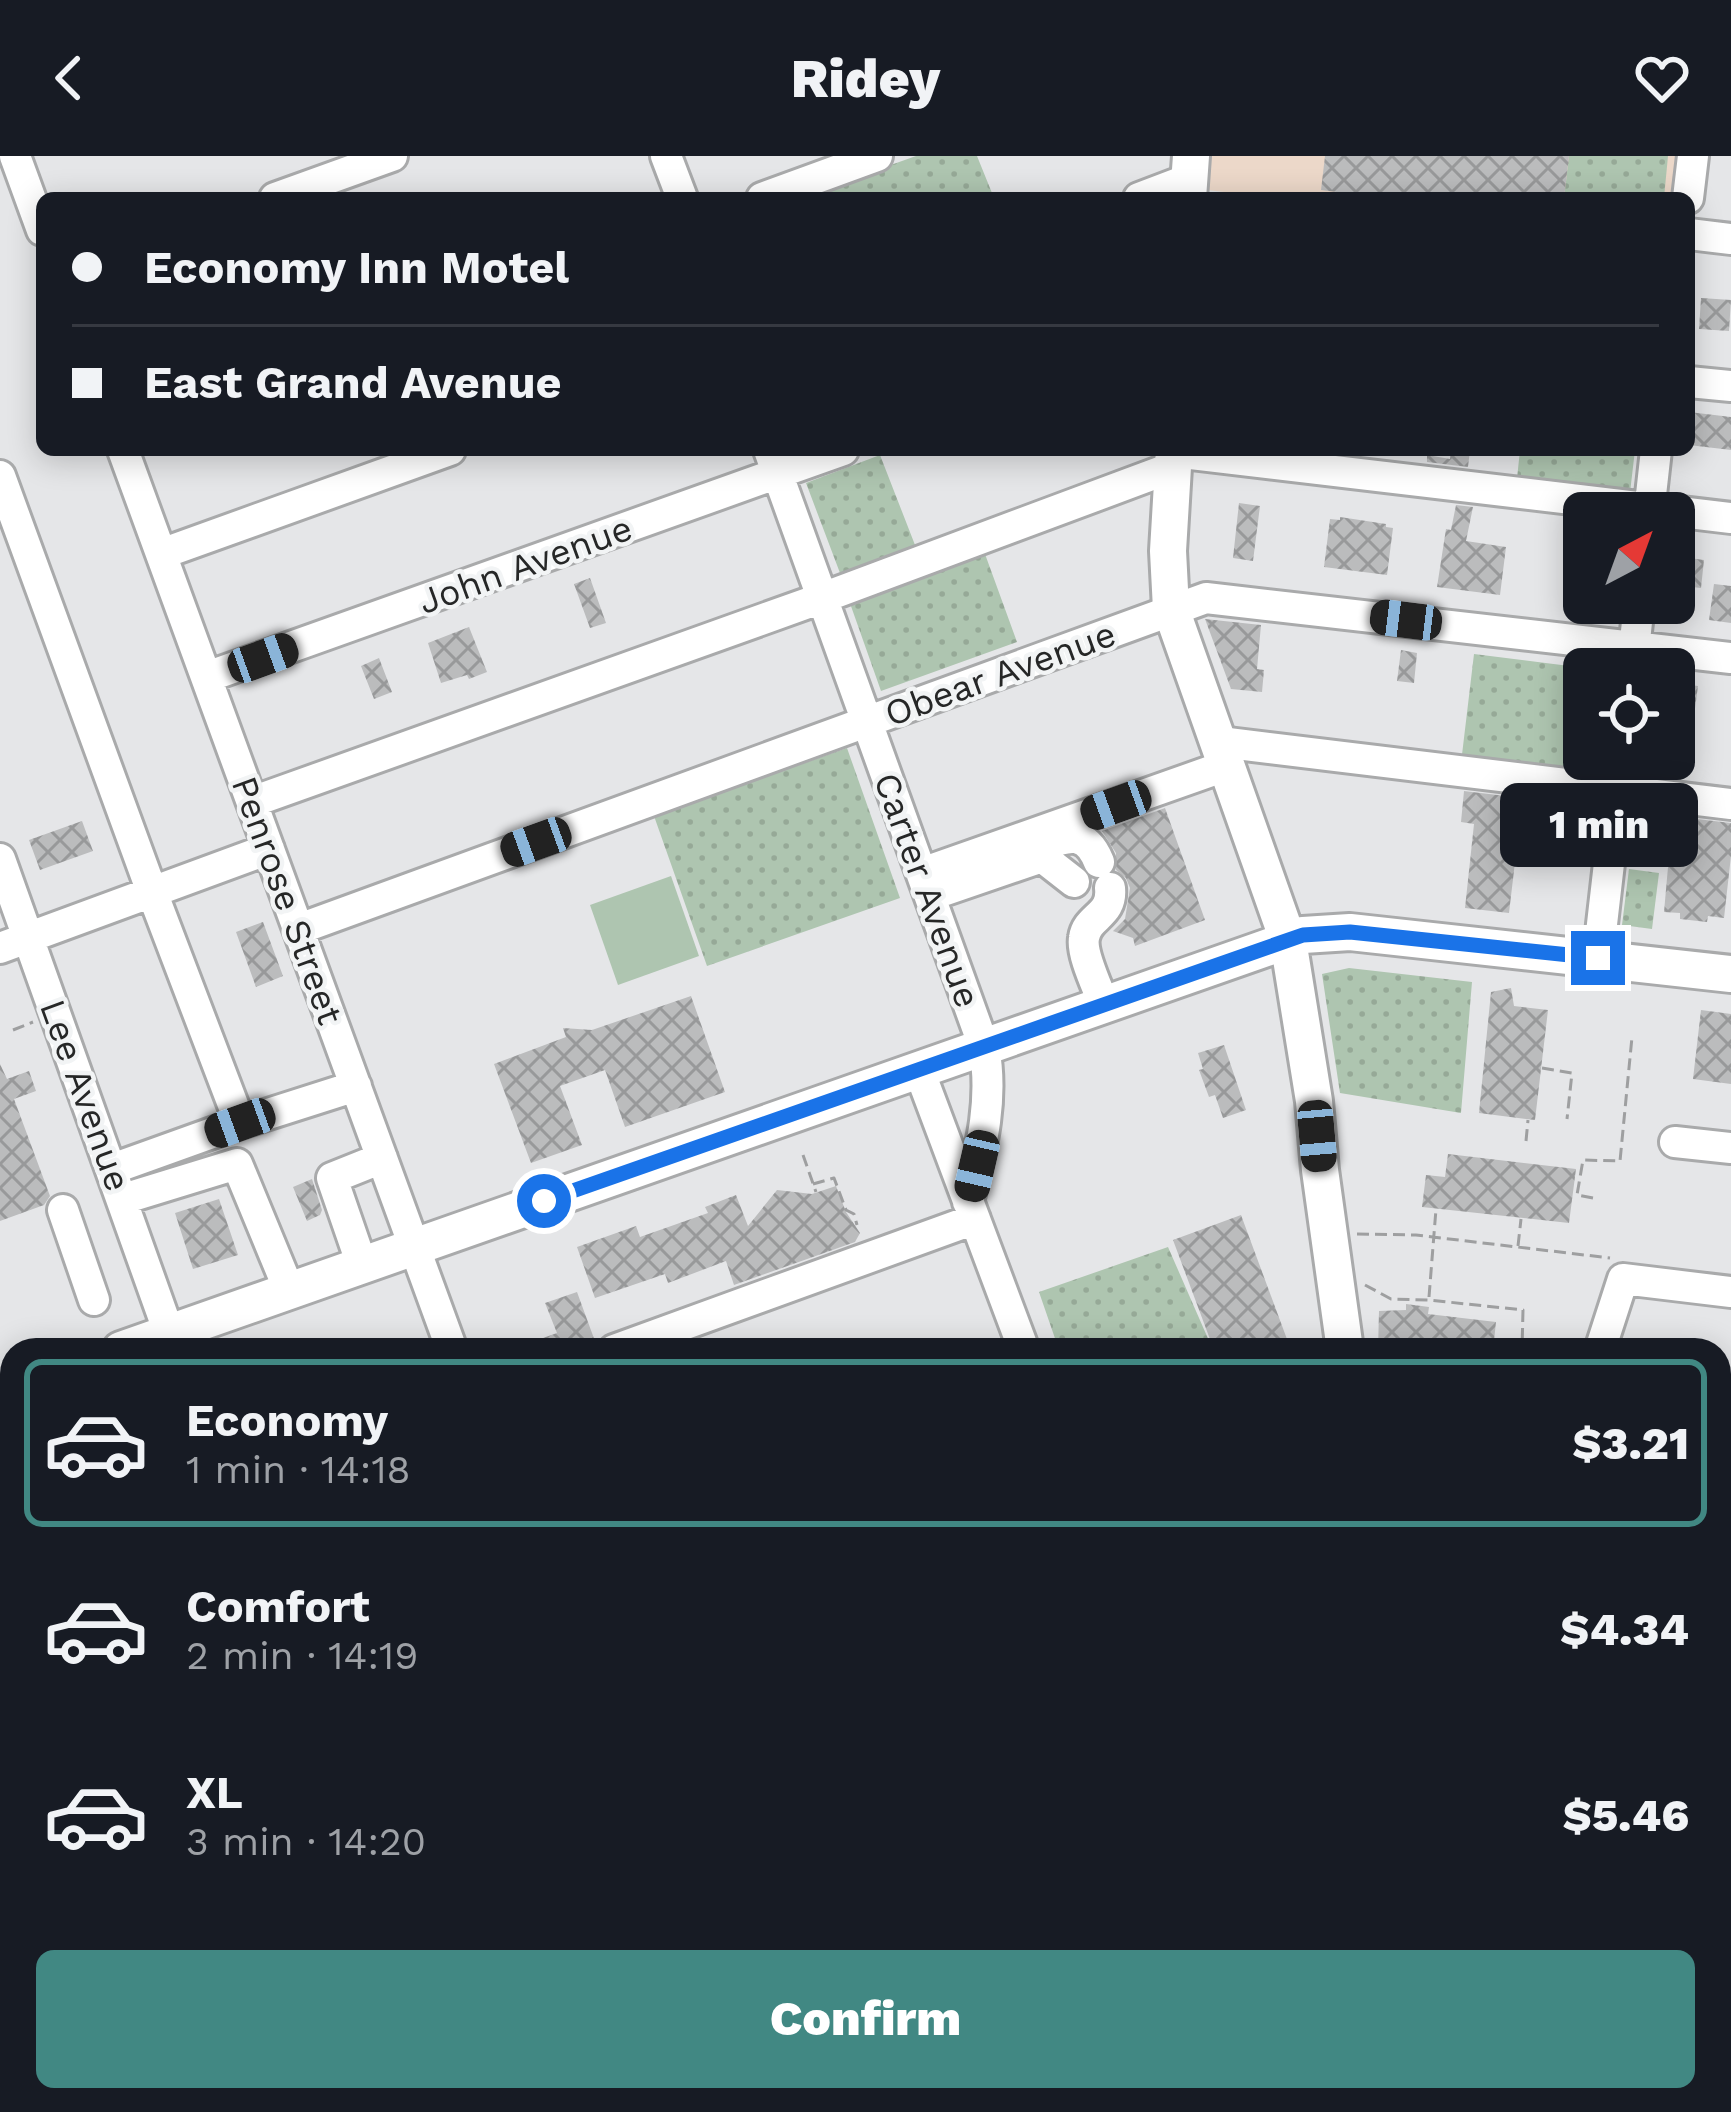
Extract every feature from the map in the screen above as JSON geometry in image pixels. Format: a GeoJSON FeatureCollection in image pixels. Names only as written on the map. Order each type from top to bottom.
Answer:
{"type":"FeatureCollection","features":[{"type":"Feature","properties":{"kind":"main road"},"geometry":{"type":"LineString","coordinates":[[1174,456],[1168,551],[1172,609],[1288,940],[1314,1100],[1343,1338]]}},
{"type":"Feature","properties":{"kind":"main road"},"geometry":{"type":"LineString","coordinates":[[155,1338],[1318,932],[1731,974]]}},
{"type":"Feature","properties":{"kind":"street"},"geometry":{"type":"LineString","coordinates":[[15,156],[36,214]]}},
{"type":"Feature","properties":{"kind":"street"},"geometry":{"type":"LineString","coordinates":[[292,192],[392,156]]}},
{"type":"Feature","properties":{"kind":"street"},"geometry":{"type":"LineString","coordinates":[[666,156],[680,192]]}},
{"type":"Feature","properties":{"kind":"street"},"geometry":{"type":"LineString","coordinates":[[778,192],[877,156]]}},
{"type":"Feature","properties":{"kind":"street"},"geometry":{"type":"LineString","coordinates":[[1689,192],[1693,156]]}},
{"type":"Feature","properties":{"kind":"street"},"geometry":{"type":"LineString","coordinates":[[1154,192],[1190,178]]}},
{"type":"Feature","properties":{"kind":"street"},"geometry":{"type":"LineString","coordinates":[[1695,235],[1731,239]]}},
{"type":"Feature","properties":{"kind":"street"},"geometry":{"type":"LineString","coordinates":[[1695,383],[1731,386]]}},
{"type":"Feature","properties":{"kind":"street","name":"Penrose Street"},"geometry":{"type":"LineString","coordinates":[[125,456],[448,1338]]}},
{"type":"Feature","properties":{"kind":"street"},"geometry":{"type":"LineString","coordinates":[[161,554],[433,456]]}},
{"type":"Feature","properties":{"kind":"street","name":"John Avenue"},"geometry":{"type":"LineString","coordinates":[[207,677],[773,462],[808,456]]}},
{"type":"Feature","properties":{"kind":"street"},"geometry":{"type":"LineString","coordinates":[[252,802],[822,598],[1174,456],[1563,501]]}},
{"type":"Feature","properties":{"kind":"street"},"geometry":{"type":"LineString","coordinates":[[1651,492],[1655,456]]}},
{"type":"Feature","properties":{"kind":"street","name":"Carter Avenue"},"geometry":{"type":"LineString","coordinates":[[773,462],[984,1047],[988,1112],[972,1210]]}},
{"type":"Feature","properties":{"kind":"street"},"geometry":{"type":"LineString","coordinates":[[0,476],[240,1123]]}},
{"type":"Feature","properties":{"kind":"street"},"geometry":{"type":"LineString","coordinates":[[1695,515],[1731,518]]}},
{"type":"Feature","properties":{"kind":"street","name":"Obear Avenue"},"geometry":{"type":"LineString","coordinates":[[298,929],[1206,598],[1563,648]]}},
{"type":"Feature","properties":{"kind":"street","name":"Obear Avenue"},"geometry":{"type":"LineString","coordinates":[[1695,658],[1731,658]]}},
{"type":"Feature","properties":{"kind":"street"},"geometry":{"type":"LineString","coordinates":[[926,884],[1224,754],[1563,771]]}},
{"type":"Feature","properties":{"kind":"street"},"geometry":{"type":"LineString","coordinates":[[1598,958],[1618,780]]}},
{"type":"Feature","properties":{"kind":"street"},"geometry":{"type":"LineString","coordinates":[[1641,780],[1731,804]]}},
{"type":"Feature","properties":{"kind":"street"},"geometry":{"type":"LineString","coordinates":[[15,943],[269,849]]}},
{"type":"Feature","properties":{"kind":"street"},"geometry":{"type":"LineString","coordinates":[[926,884],[964,884],[1042,856],[1096,889],[1083,945],[1104,1005]]}},
{"type":"Feature","properties":{"kind":"street","name":"Lee Avenue"},"geometry":{"type":"LineString","coordinates":[[0,859],[15,943],[112,1169],[169,1333]]}},
{"type":"Feature","properties":{"kind":"street"},"geometry":{"type":"LineString","coordinates":[[919,1070],[1016,1338]]}},
{"type":"Feature","properties":{"kind":"street"},"geometry":{"type":"LineString","coordinates":[[112,1169],[356,1086]]}},
{"type":"Feature","properties":{"kind":"street"},"geometry":{"type":"LineString","coordinates":[[1675,1142],[1731,1148]]}},
{"type":"Feature","properties":{"kind":"street"},"geometry":{"type":"LineString","coordinates":[[362,1265],[332,1178],[382,1158]]}},
{"type":"Feature","properties":{"kind":"street"},"geometry":{"type":"LineString","coordinates":[[123,1199],[237,1164],[289,1290]]}},
{"type":"Feature","properties":{"kind":"street"},"geometry":{"type":"LineString","coordinates":[[345,1215],[396,1195]]}},
{"type":"Feature","properties":{"kind":"street"},"geometry":{"type":"LineString","coordinates":[[63,1210],[94,1300]]}},
{"type":"Feature","properties":{"kind":"street"},"geometry":{"type":"LineString","coordinates":[[645,1338],[972,1210]]}},
{"type":"Feature","properties":{"kind":"street"},"geometry":{"type":"LineString","coordinates":[[1603,1338],[1623,1269],[1731,1292]]}},
{"type":"Feature","properties":{"kind":"path"},"geometry":{"type":"LineString","coordinates":[[13,1030],[36,1022]]}},
{"type":"Feature","properties":{"kind":"path"},"geometry":{"type":"LineString","coordinates":[[1593,1198],[1577,1196],[1583,1160],[1620,1161],[1632,1037]]}},
{"type":"Feature","properties":{"kind":"path"},"geometry":{"type":"LineString","coordinates":[[1542,1068],[1571,1073],[1567,1119]]}},
{"type":"Feature","properties":{"kind":"path"},"geometry":{"type":"LineString","coordinates":[[1526,1141],[1528,1120]]}},
{"type":"Feature","properties":{"kind":"path"},"geometry":{"type":"LineString","coordinates":[[802,1155],[816,1192]]}},
{"type":"Feature","properties":{"kind":"path"},"geometry":{"type":"LineString","coordinates":[[813,1184],[834,1178],[857,1225]]}},
{"type":"Feature","properties":{"kind":"path"},"geometry":{"type":"LineString","coordinates":[[1429,1300],[1436,1209]]}},
{"type":"Feature","properties":{"kind":"path"},"geometry":{"type":"LineString","coordinates":[[1518,1246],[1521,1219]]}},
{"type":"Feature","properties":{"kind":"path"},"geometry":{"type":"LineString","coordinates":[[1349,1234],[1518,1246],[1623,1269]]}},
{"type":"Feature","properties":{"kind":"path"},"geometry":{"type":"LineString","coordinates":[[1355,1279],[1390,1299],[1523,1310],[1522,1338]]}},
{"type":"Feature","properties":{"kind":"shaded area"},"geometry":{"type":"Polygon","coordinates":[[[1209,156],[1678,156],[1674,192],[1207,190],[1209,156]]]}},
{"type":"Feature","properties":{"kind":"green space"},"geometry":{"type":"Polygon","coordinates":[[[916,156],[977,156],[992,192],[815,192],[916,156]]]}},
{"type":"Feature","properties":{"kind":"green space"},"geometry":{"type":"Polygon","coordinates":[[[1569,156],[1668,156],[1665,192],[1565,192],[1569,156]]]}},
{"type":"Feature","properties":{"kind":"green space"},"geometry":{"type":"Polygon","coordinates":[[[880,456],[915,545],[840,573],[806,483],[880,456]]]}},
{"type":"Feature","properties":{"kind":"green space"},"geometry":{"type":"Polygon","coordinates":[[[1519,456],[1634,456],[1630,492],[1563,493],[1516,488],[1519,456]]]}},
{"type":"Feature","properties":{"kind":"green space"},"geometry":{"type":"Polygon","coordinates":[[[981,543],[1017,642],[881,691],[846,592],[981,543]]]}},
{"type":"Feature","properties":{"kind":"green space"},"geometry":{"type":"Polygon","coordinates":[[[1474,654],[1563,665],[1563,775],[1461,763],[1474,654]]]}},
{"type":"Feature","properties":{"kind":"green space"},"geometry":{"type":"Polygon","coordinates":[[[847,748],[900,898],[707,966],[654,816],[847,748]]]}},
{"type":"Feature","properties":{"kind":"green space"},"geometry":{"type":"Polygon","coordinates":[[[1629,869],[1659,873],[1652,929],[1622,925],[1629,869]]]}},
{"type":"Feature","properties":{"kind":"green space"},"geometry":{"type":"Polygon","coordinates":[[[671,876],[699,956],[618,985],[590,905],[671,876]]]}},
{"type":"Feature","properties":{"kind":"green space"},"geometry":{"type":"Polygon","coordinates":[[[1349,968],[1472,982],[1461,1113],[1340,1093],[1322,974],[1349,968]]]}},
{"type":"Feature","properties":{"kind":"green space"},"geometry":{"type":"Polygon","coordinates":[[[1168,1247],[1208,1338],[1055,1338],[1039,1292],[1168,1247]]]}},
{"type":"Feature","properties":{"kind":"building"},"geometry":{"type":"Polygon","coordinates":[[[1325,156],[1569,156],[1565,192],[1321,190],[1325,156]]]}},
{"type":"Feature","properties":{"kind":"building"},"geometry":{"type":"Polygon","coordinates":[[[1701,298],[1731,300],[1729,331],[1699,329],[1701,298]]]}},
{"type":"Feature","properties":{"kind":"building"},"geometry":{"type":"Polygon","coordinates":[[[1695,413],[1731,417],[1731,450],[1695,446],[1695,413]]]}},
{"type":"Feature","properties":{"kind":"building"},"geometry":{"type":"Polygon","coordinates":[[[1427,456],[1433,456],[1469,456],[1468,467],[1427,462],[1427,456]]]}},
{"type":"Feature","properties":{"kind":"building"},"geometry":{"type":"Polygon","coordinates":[[[1239,503],[1260,506],[1253,561],[1233,558],[1239,503]]]}},
{"type":"Feature","properties":{"kind":"building"},"geometry":{"type":"Polygon","coordinates":[[[1456,505],[1473,507],[1466,541],[1506,547],[1500,595],[1437,587],[1446,529],[1451,530],[1456,505]]]}},
{"type":"Feature","properties":{"kind":"building"},"geometry":{"type":"Polygon","coordinates":[[[1330,519],[1393,528],[1387,575],[1324,567],[1330,519]]]}},
{"type":"Feature","properties":{"kind":"building"},"geometry":{"type":"Polygon","coordinates":[[[1695,559],[1704,560],[1701,588],[1695,587],[1695,559]]]}},
{"type":"Feature","properties":{"kind":"building"},"geometry":{"type":"Polygon","coordinates":[[[590,578],[606,623],[590,628],[574,584],[590,578]]]}},
{"type":"Feature","properties":{"kind":"building"},"geometry":{"type":"Polygon","coordinates":[[[1714,584],[1731,586],[1731,623],[1709,620],[1714,584]]]}},
{"type":"Feature","properties":{"kind":"building"},"geometry":{"type":"Polygon","coordinates":[[[1205,619],[1261,625],[1257,669],[1264,670],[1262,692],[1231,689],[1205,619]]]}},
{"type":"Feature","properties":{"kind":"building"},"geometry":{"type":"Polygon","coordinates":[[[469,627],[487,672],[441,683],[428,643],[469,627]]]}},
{"type":"Feature","properties":{"kind":"building"},"geometry":{"type":"Polygon","coordinates":[[[1401,650],[1417,653],[1414,683],[1397,681],[1401,650]]]}},
{"type":"Feature","properties":{"kind":"building"},"geometry":{"type":"Polygon","coordinates":[[[379,658],[392,692],[374,699],[361,666],[379,658]]]}},
{"type":"Feature","properties":{"kind":"building"},"geometry":{"type":"Polygon","coordinates":[[[1464,791],[1596,807],[1593,830],[1536,820],[1535,830],[1519,828],[1509,913],[1465,908],[1474,824],[1461,822],[1464,791]]]}},
{"type":"Feature","properties":{"kind":"building"},"geometry":{"type":"Polygon","coordinates":[[[1165,808],[1205,920],[1135,946],[1133,938],[1113,931],[1125,919],[1130,888],[1116,870],[1116,853],[1102,831],[1165,808]]]}},
{"type":"Feature","properties":{"kind":"building"},"geometry":{"type":"Polygon","coordinates":[[[1637,812],[1731,823],[1724,918],[1708,916],[1707,922],[1664,912],[1669,856],[1633,851],[1637,812]]]}},
{"type":"Feature","properties":{"kind":"building"},"geometry":{"type":"Polygon","coordinates":[[[82,821],[93,851],[40,870],[29,840],[82,821]]]}},
{"type":"Feature","properties":{"kind":"building"},"geometry":{"type":"Polygon","coordinates":[[[263,922],[283,976],[256,987],[236,932],[263,922]]]}},
{"type":"Feature","properties":{"kind":"building"},"geometry":{"type":"Polygon","coordinates":[[[1511,988],[1514,1006],[1548,1010],[1535,1120],[1479,1113],[1491,992],[1511,988]]]}},
{"type":"Feature","properties":{"kind":"building"},"geometry":{"type":"Polygon","coordinates":[[[691,996],[725,1092],[625,1127],[605,1070],[560,1086],[582,1145],[531,1163],[494,1064],[566,1037],[563,1028],[592,1030],[691,996]]]}},
{"type":"Feature","properties":{"kind":"building"},"geometry":{"type":"Polygon","coordinates":[[[1701,1010],[1731,1014],[1731,1084],[1693,1079],[1701,1010]]]}},
{"type":"Feature","properties":{"kind":"building"},"geometry":{"type":"Polygon","coordinates":[[[1224,1045],[1246,1110],[1223,1118],[1215,1095],[1209,1097],[1198,1053],[1224,1045]]]}},
{"type":"Feature","properties":{"kind":"building"},"geometry":{"type":"Polygon","coordinates":[[[0,1064],[7,1079],[29,1071],[36,1091],[14,1099],[50,1196],[44,1205],[0,1221],[0,1064]]]}},
{"type":"Feature","properties":{"kind":"building"},"geometry":{"type":"Polygon","coordinates":[[[1448,1154],[1576,1169],[1569,1223],[1422,1207],[1426,1175],[1445,1177],[1448,1154]]]}},
{"type":"Feature","properties":{"kind":"building"},"geometry":{"type":"Polygon","coordinates":[[[312,1179],[322,1210],[307,1221],[293,1187],[312,1179]]]}},
{"type":"Feature","properties":{"kind":"building"},"geometry":{"type":"Polygon","coordinates":[[[836,1186],[860,1233],[855,1242],[734,1285],[726,1261],[668,1283],[665,1274],[595,1298],[577,1247],[636,1226],[640,1237],[708,1213],[705,1207],[736,1195],[748,1226],[777,1190],[812,1194],[836,1186]]]}},
{"type":"Feature","properties":{"kind":"building"},"geometry":{"type":"Polygon","coordinates":[[[219,1199],[238,1255],[193,1269],[175,1213],[219,1199]]]}},
{"type":"Feature","properties":{"kind":"building"},"geometry":{"type":"Polygon","coordinates":[[[1241,1215],[1287,1338],[1210,1338],[1173,1240],[1241,1215]]]}},
{"type":"Feature","properties":{"kind":"building"},"geometry":{"type":"Polygon","coordinates":[[[577,1292],[594,1338],[543,1338],[557,1333],[545,1303],[577,1292]]]}},
{"type":"Feature","properties":{"kind":"building"},"geometry":{"type":"Polygon","coordinates":[[[1406,1304],[1429,1307],[1428,1314],[1496,1322],[1494,1338],[1378,1338],[1379,1311],[1406,1310],[1406,1304]]]}},
{"type":"Feature","properties":{"kind":"route"},"geometry":{"type":"LineString","coordinates":[[544,1201],[1303,935],[1350,932],[1598,958]]}}]}
